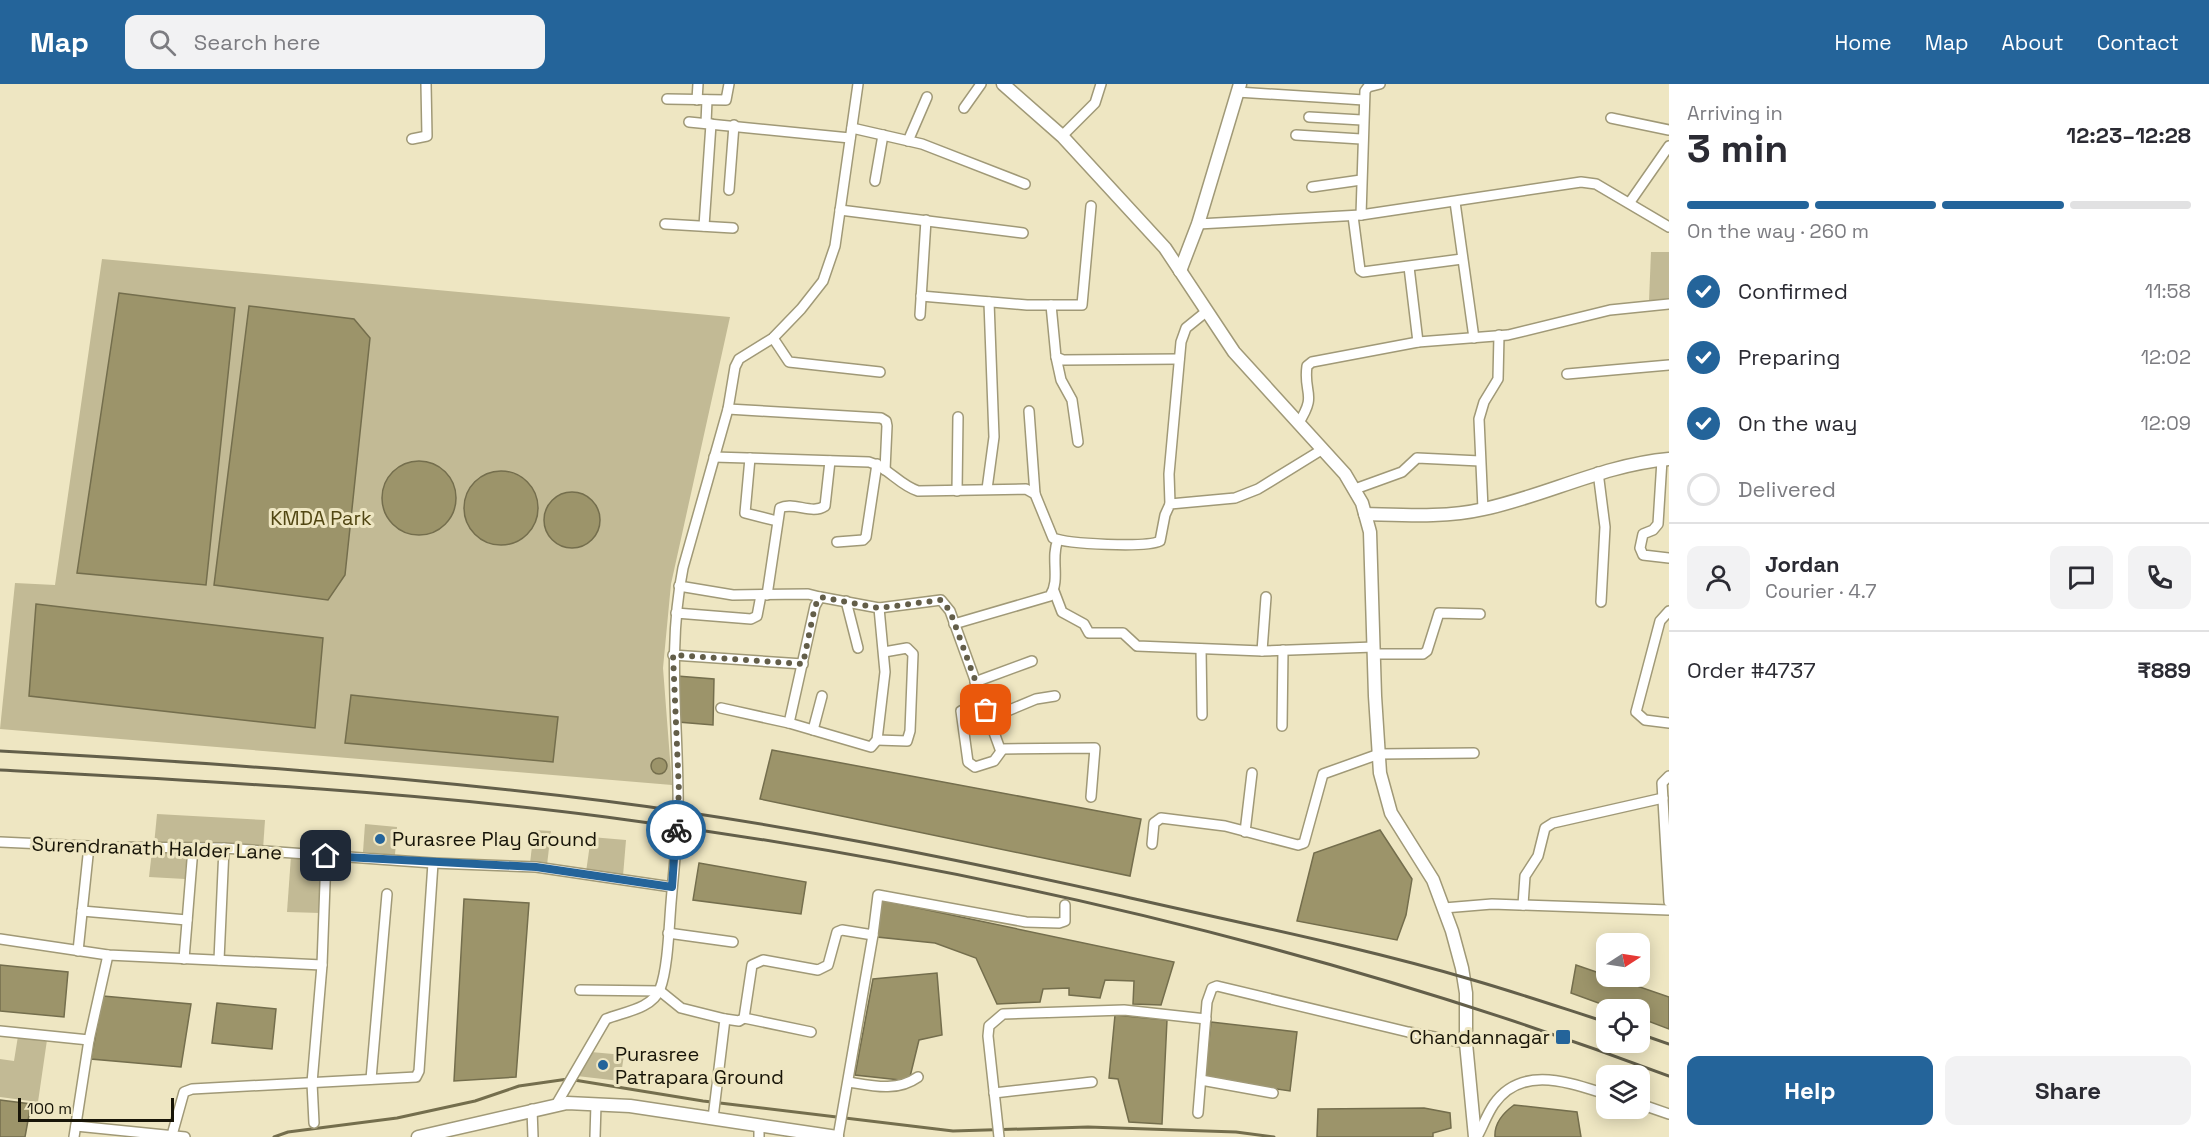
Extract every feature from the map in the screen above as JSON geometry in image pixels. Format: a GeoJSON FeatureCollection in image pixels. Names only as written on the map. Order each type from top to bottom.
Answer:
{"type":"FeatureCollection","features":[{"type":"Feature","properties":{"kind":"main road"},"geometry":{"type":"LineString","coordinates":[[1003,84],[1062,136],[1165,248],[1234,352],[1323,449],[1355,489],[1370,532],[1380,773],[1391,813],[1433,880],[1452,931],[1466,993],[1466,1043],[1476,1137]]}},
{"type":"Feature","properties":{"kind":"main road"},"geometry":{"type":"LineString","coordinates":[[1180,271],[1198,224],[1238,88]]}},
{"type":"Feature","properties":{"kind":"main road"},"geometry":{"type":"LineString","coordinates":[[1365,514],[1450,514],[1483,509],[1558,487],[1598,471],[1665,459]]}},
{"type":"Feature","properties":{"kind":"main road"},"geometry":{"type":"LineString","coordinates":[[418,1137],[532,1109],[556,1105],[596,1104],[714,1108],[759,1131],[838,1137]]}},
{"type":"Feature","properties":{"kind":"street"},"geometry":{"type":"LineString","coordinates":[[412,139],[427,137],[426,84]]}},
{"type":"Feature","properties":{"kind":"street"},"geometry":{"type":"LineString","coordinates":[[698,84],[709,124],[704,226]]}},
{"type":"Feature","properties":{"kind":"street"},"geometry":{"type":"LineString","coordinates":[[667,99],[727,100],[729,84]]}},
{"type":"Feature","properties":{"kind":"street"},"geometry":{"type":"LineString","coordinates":[[556,1105],[606,1019],[628,1014],[648,1002],[660,991],[668,933],[679,792],[673,655],[679,586],[728,409],[735,367],[740,359],[773,338],[801,309],[823,281],[835,246],[858,84]]}},
{"type":"Feature","properties":{"kind":"street"},"geometry":{"type":"LineString","coordinates":[[964,108],[981,84]]}},
{"type":"Feature","properties":{"kind":"street"},"geometry":{"type":"LineString","coordinates":[[1062,136],[1095,103],[1101,84]]}},
{"type":"Feature","properties":{"kind":"street"},"geometry":{"type":"LineString","coordinates":[[1380,84],[1367,87],[1364,100],[1361,180],[1357,215],[1361,271],[1462,259]]}},
{"type":"Feature","properties":{"kind":"street"},"geometry":{"type":"LineString","coordinates":[[1238,88],[1364,100]]}},
{"type":"Feature","properties":{"kind":"street"},"geometry":{"type":"LineString","coordinates":[[908,141],[927,97]]}},
{"type":"Feature","properties":{"kind":"street"},"geometry":{"type":"LineString","coordinates":[[1309,117],[1362,120]]}},
{"type":"Feature","properties":{"kind":"street"},"geometry":{"type":"LineString","coordinates":[[1611,118],[1669,130]]}},
{"type":"Feature","properties":{"kind":"street"},"geometry":{"type":"LineString","coordinates":[[689,122],[883,135],[908,141],[1025,184]]}},
{"type":"Feature","properties":{"kind":"street"},"geometry":{"type":"LineString","coordinates":[[729,190],[734,125]]}},
{"type":"Feature","properties":{"kind":"street"},"geometry":{"type":"LineString","coordinates":[[875,181],[883,135]]}},
{"type":"Feature","properties":{"kind":"street"},"geometry":{"type":"LineString","coordinates":[[1296,135],[1361,139]]}},
{"type":"Feature","properties":{"kind":"street"},"geometry":{"type":"LineString","coordinates":[[1630,202],[1669,146]]}},
{"type":"Feature","properties":{"kind":"street"},"geometry":{"type":"LineString","coordinates":[[1312,187],[1361,180]]}},
{"type":"Feature","properties":{"kind":"street"},"geometry":{"type":"LineString","coordinates":[[1198,224],[1357,215],[1581,182],[1596,184],[1669,227]]}},
{"type":"Feature","properties":{"kind":"street"},"geometry":{"type":"LineString","coordinates":[[1455,202],[1474,338]]}},
{"type":"Feature","properties":{"kind":"street"},"geometry":{"type":"LineString","coordinates":[[921,296],[989,302],[1080,305],[1083,303],[1091,206]]}},
{"type":"Feature","properties":{"kind":"street"},"geometry":{"type":"LineString","coordinates":[[840,210],[1023,233]]}},
{"type":"Feature","properties":{"kind":"street"},"geometry":{"type":"LineString","coordinates":[[920,315],[926,220]]}},
{"type":"Feature","properties":{"kind":"street"},"geometry":{"type":"LineString","coordinates":[[665,224],[733,228]]}},
{"type":"Feature","properties":{"kind":"street"},"geometry":{"type":"LineString","coordinates":[[1409,267],[1418,342]]}},
{"type":"Feature","properties":{"kind":"street"},"geometry":{"type":"LineString","coordinates":[[987,489],[994,437],[989,302]]}},
{"type":"Feature","properties":{"kind":"street"},"geometry":{"type":"LineString","coordinates":[[1051,304],[1056,357],[1061,380],[1072,400],[1078,442]]}},
{"type":"Feature","properties":{"kind":"street"},"geometry":{"type":"LineString","coordinates":[[1298,424],[1309,406],[1306,374],[1307,366],[1312,362],[1418,342],[1499,335],[1610,310],[1669,304]]}},
{"type":"Feature","properties":{"kind":"street"},"geometry":{"type":"LineString","coordinates":[[1029,411],[1035,494],[1053,538],[1153,544],[1161,541],[1165,515],[1170,504],[1169,474],[1179,359],[1186,327],[1207,311]]}},
{"type":"Feature","properties":{"kind":"street"},"geometry":{"type":"LineString","coordinates":[[1483,509],[1479,419],[1484,402],[1498,379],[1499,335]]}},
{"type":"Feature","properties":{"kind":"street"},"geometry":{"type":"LineString","coordinates":[[773,338],[789,362],[880,372]]}},
{"type":"Feature","properties":{"kind":"street"},"geometry":{"type":"LineString","coordinates":[[1056,357],[1063,360],[1179,359]]}},
{"type":"Feature","properties":{"kind":"street"},"geometry":{"type":"LineString","coordinates":[[1567,374],[1669,365]]}},
{"type":"Feature","properties":{"kind":"street"},"geometry":{"type":"LineString","coordinates":[[728,409],[881,418],[886,421],[881,467],[866,537],[863,540],[837,542]]}},
{"type":"Feature","properties":{"kind":"street"},"geometry":{"type":"LineString","coordinates":[[957,491],[958,417]]}},
{"type":"Feature","properties":{"kind":"street"},"geometry":{"type":"LineString","coordinates":[[1170,504],[1235,498],[1258,489],[1323,449]]}},
{"type":"Feature","properties":{"kind":"street"},"geometry":{"type":"LineString","coordinates":[[714,457],[830,461],[881,467],[907,488],[918,491],[1026,489],[1035,494]]}},
{"type":"Feature","properties":{"kind":"street"},"geometry":{"type":"LineString","coordinates":[[750,458],[745,513],[777,521]]}},
{"type":"Feature","properties":{"kind":"street"},"geometry":{"type":"LineString","coordinates":[[1355,489],[1402,472],[1417,458],[1480,460]]}},
{"type":"Feature","properties":{"kind":"street"},"geometry":{"type":"LineString","coordinates":[[1665,459],[1658,524],[1653,530],[1643,534],[1640,548],[1643,555],[1669,558]]}},
{"type":"Feature","properties":{"kind":"street"},"geometry":{"type":"LineString","coordinates":[[676,613],[751,619],[757,616],[764,595],[777,521],[782,506],[818,510],[825,506],[830,461]]}},
{"type":"Feature","properties":{"kind":"street"},"geometry":{"type":"LineString","coordinates":[[1598,471],[1605,527],[1601,602]]}},
{"type":"Feature","properties":{"kind":"street"},"geometry":{"type":"LineString","coordinates":[[1058,540],[1054,553],[1054,591],[1062,612],[1079,621],[1092,634],[1123,633],[1137,646],[1262,651],[1374,650],[1423,654],[1429,645],[1436,616],[1439,613],[1480,614]]}},
{"type":"Feature","properties":{"kind":"street"},"geometry":{"type":"LineString","coordinates":[[679,586],[703,592],[764,595],[808,594],[879,608],[941,600],[950,611],[988,719],[1002,750]]}},
{"type":"Feature","properties":{"kind":"street"},"geometry":{"type":"LineString","coordinates":[[954,624],[1044,600],[1054,591]]}},
{"type":"Feature","properties":{"kind":"street"},"geometry":{"type":"LineString","coordinates":[[789,723],[815,606],[820,597]]}},
{"type":"Feature","properties":{"kind":"street"},"geometry":{"type":"LineString","coordinates":[[1262,651],[1266,597]]}},
{"type":"Feature","properties":{"kind":"street"},"geometry":{"type":"LineString","coordinates":[[846,601],[858,648]]}},
{"type":"Feature","properties":{"kind":"street"},"geometry":{"type":"LineString","coordinates":[[877,741],[885,672],[879,608]]}},
{"type":"Feature","properties":{"kind":"street"},"geometry":{"type":"LineString","coordinates":[[1669,611],[1660,621],[1636,712],[1645,720],[1669,723]]}},
{"type":"Feature","properties":{"kind":"street"},"geometry":{"type":"LineString","coordinates":[[721,708],[789,723],[868,747],[877,741],[907,741],[910,731],[913,654],[907,648],[884,652]]}},
{"type":"Feature","properties":{"kind":"street"},"geometry":{"type":"LineString","coordinates":[[1201,649],[1202,715]]}},
{"type":"Feature","properties":{"kind":"street"},"geometry":{"type":"LineString","coordinates":[[1282,726],[1283,650]]}},
{"type":"Feature","properties":{"kind":"street"},"geometry":{"type":"LineString","coordinates":[[673,655],[803,664]]}},
{"type":"Feature","properties":{"kind":"street"},"geometry":{"type":"LineString","coordinates":[[975,682],[1032,661]]}},
{"type":"Feature","properties":{"kind":"street"},"geometry":{"type":"LineString","coordinates":[[813,730],[822,696]]}},
{"type":"Feature","properties":{"kind":"street"},"geometry":{"type":"LineString","coordinates":[[988,719],[1036,699],[1055,696]]}},
{"type":"Feature","properties":{"kind":"street"},"geometry":{"type":"LineString","coordinates":[[982,701],[961,711],[968,762],[975,767],[992,762],[1002,750],[1095,748],[1091,798]]}},
{"type":"Feature","properties":{"kind":"street"},"geometry":{"type":"LineString","coordinates":[[1152,844],[1154,823],[1161,818],[1204,823],[1298,845],[1304,843],[1323,774],[1379,754],[1474,753]]}},
{"type":"Feature","properties":{"kind":"street"},"geometry":{"type":"LineString","coordinates":[[1245,832],[1252,773]]}},
{"type":"Feature","properties":{"kind":"street"},"geometry":{"type":"LineString","coordinates":[[1669,776],[1662,783],[1669,902]]}},
{"type":"Feature","properties":{"kind":"street"},"geometry":{"type":"LineString","coordinates":[[1523,905],[1525,876],[1538,856],[1545,828],[1553,823],[1663,798]]}},
{"type":"Feature","properties":{"kind":"street","name":"Surendranath Halder Lane"},"geometry":{"type":"LineString","coordinates":[[0,842],[224,848],[433,863],[536,867],[672,887]]}},
{"type":"Feature","properties":{"kind":"street"},"geometry":{"type":"LineString","coordinates":[[78,951],[89,846]]}},
{"type":"Feature","properties":{"kind":"street"},"geometry":{"type":"LineString","coordinates":[[184,959],[193,848]]}},
{"type":"Feature","properties":{"kind":"street"},"geometry":{"type":"LineString","coordinates":[[219,960],[224,848]]}},
{"type":"Feature","properties":{"kind":"street"},"geometry":{"type":"LineString","coordinates":[[314,1124],[312,1083],[322,965],[326,856]]}},
{"type":"Feature","properties":{"kind":"street"},"geometry":{"type":"LineString","coordinates":[[172,1135],[179,1103],[184,1092],[192,1089],[416,1077],[419,1071],[433,863]]}},
{"type":"Feature","properties":{"kind":"street"},"geometry":{"type":"LineString","coordinates":[[371,1079],[387,894]]}},
{"type":"Feature","properties":{"kind":"street"},"geometry":{"type":"LineString","coordinates":[[838,1137],[873,935],[875,900],[883,894],[1026,922],[1059,923],[1065,921],[1065,905]]}},
{"type":"Feature","properties":{"kind":"street"},"geometry":{"type":"LineString","coordinates":[[1444,908],[1492,904],[1669,910]]}},
{"type":"Feature","properties":{"kind":"street"},"geometry":{"type":"LineString","coordinates":[[82,911],[187,920]]}},
{"type":"Feature","properties":{"kind":"street"},"geometry":{"type":"LineString","coordinates":[[744,1018],[752,966],[757,962],[763,960],[818,970],[824,969],[837,932],[842,930],[873,935]]}},
{"type":"Feature","properties":{"kind":"street"},"geometry":{"type":"LineString","coordinates":[[668,933],[733,942]]}},
{"type":"Feature","properties":{"kind":"street"},"geometry":{"type":"LineString","coordinates":[[0,939],[108,955],[322,965]]}},
{"type":"Feature","properties":{"kind":"street"},"geometry":{"type":"LineString","coordinates":[[74,1137],[89,1040],[108,955]]}},
{"type":"Feature","properties":{"kind":"street"},"geometry":{"type":"LineString","coordinates":[[1198,1113],[1209,995],[1217,986],[1408,1032],[1466,1043]]}},
{"type":"Feature","properties":{"kind":"street"},"geometry":{"type":"LineString","coordinates":[[580,990],[660,991],[681,1008],[725,1019],[739,1021],[744,1018],[811,1032]]}},
{"type":"Feature","properties":{"kind":"street"},"geometry":{"type":"LineString","coordinates":[[999,1132],[989,1026],[1003,1014],[1132,1010],[1206,1019]]}},
{"type":"Feature","properties":{"kind":"street"},"geometry":{"type":"LineString","coordinates":[[714,1108],[725,1019]]}},
{"type":"Feature","properties":{"kind":"street"},"geometry":{"type":"LineString","coordinates":[[0,1031],[89,1040]]}},
{"type":"Feature","properties":{"kind":"street"},"geometry":{"type":"LineString","coordinates":[[849,1082],[887,1088],[906,1085],[918,1077]]}},
{"type":"Feature","properties":{"kind":"street"},"geometry":{"type":"LineString","coordinates":[[1476,1137],[1495,1102],[1510,1088],[1529,1080],[1558,1079],[1596,1091]]}},
{"type":"Feature","properties":{"kind":"street"},"geometry":{"type":"LineString","coordinates":[[1201,1080],[1273,1093]]}},
{"type":"Feature","properties":{"kind":"street"},"geometry":{"type":"LineString","coordinates":[[994,1093],[1092,1082]]}},
{"type":"Feature","properties":{"kind":"street"},"geometry":{"type":"LineString","coordinates":[[595,1137],[596,1104]]}},
{"type":"Feature","properties":{"kind":"street"},"geometry":{"type":"LineString","coordinates":[[1650,1107],[1669,1114]]}},
{"type":"Feature","properties":{"kind":"street"},"geometry":{"type":"LineString","coordinates":[[532,1109],[533,1137]]}},
{"type":"Feature","properties":{"kind":"street"},"geometry":{"type":"LineString","coordinates":[[76,1126],[185,1137]]}},
{"type":"Feature","properties":{"kind":"green space"},"geometry":{"type":"Polygon","coordinates":[[[1651,252],[1669,252],[1669,299],[1649,301],[1651,252]]]}},
{"type":"Feature","properties":{"kind":"green space","name":"KMDA Park"},"geometry":{"type":"Polygon","coordinates":[[[102,259],[730,317],[671,584],[663,668],[672,785],[0,729],[15,583],[55,585],[102,259]]]}},
{"type":"Feature","properties":{"kind":"green space"},"geometry":{"type":"Polygon","coordinates":[[[157,814],[265,820],[263,849],[154,845],[157,814]]]}},
{"type":"Feature","properties":{"kind":"green space","name":"Purasree Play Ground"},"geometry":{"type":"Polygon","coordinates":[[[365,824],[397,827],[395,855],[363,852],[365,824]]]}},
{"type":"Feature","properties":{"kind":"green space"},"geometry":{"type":"Polygon","coordinates":[[[534,830],[551,831],[547,865],[530,863],[534,830]]]}},
{"type":"Feature","properties":{"kind":"green space"},"geometry":{"type":"Polygon","coordinates":[[[591,837],[626,840],[623,876],[586,872],[591,837]]]}},
{"type":"Feature","properties":{"kind":"green space"},"geometry":{"type":"Polygon","coordinates":[[[152,851],[187,851],[185,879],[149,877],[152,851]]]}},
{"type":"Feature","properties":{"kind":"green space"},"geometry":{"type":"Polygon","coordinates":[[[291,856],[323,859],[320,913],[287,912],[291,856]]]}},
{"type":"Feature","properties":{"kind":"green space"},"geometry":{"type":"Polygon","coordinates":[[[18,1036],[47,1040],[38,1102],[0,1097],[0,1059],[14,1061],[18,1036]]]}},
{"type":"Feature","properties":{"kind":"green space","name":"Purasree Patrapara Ground"},"geometry":{"type":"Polygon","coordinates":[[[591,1052],[624,1055],[620,1081],[577,1076],[591,1052]]]}},
{"type":"Feature","properties":{"kind":"shaded area"},"geometry":{"type":"Polygon","coordinates":[[[119,293],[235,308],[206,585],[77,573],[119,293]]]}},
{"type":"Feature","properties":{"kind":"shaded area"},"geometry":{"type":"Polygon","coordinates":[[[249,306],[354,319],[370,338],[345,575],[328,600],[214,585],[249,306]]]}},
{"type":"Feature","properties":{"kind":"shaded area"},"geometry":{"type":"Polygon","coordinates":[[[419,461],[433,464],[445,472],[453,484],[456,498],[453,512],[445,524],[433,532],[419,535],[405,532],[393,524],[385,512],[382,498],[385,484],[393,472],[405,464],[419,461]]]}},
{"type":"Feature","properties":{"kind":"shaded area"},"geometry":{"type":"Polygon","coordinates":[[[501,471],[522,477],[532,487],[538,508],[532,529],[522,539],[501,545],[480,539],[470,529],[464,508],[470,487],[480,477],[501,471]]]}},
{"type":"Feature","properties":{"kind":"shaded area"},"geometry":{"type":"Polygon","coordinates":[[[572,492],[583,494],[592,500],[598,509],[600,520],[598,531],[592,540],[583,546],[572,548],[561,546],[552,540],[546,531],[544,520],[546,509],[552,500],[561,494],[572,492]]]}},
{"type":"Feature","properties":{"kind":"shaded area"},"geometry":{"type":"Polygon","coordinates":[[[36,604],[323,638],[315,728],[29,696],[36,604]]]}},
{"type":"Feature","properties":{"kind":"shaded area"},"geometry":{"type":"Polygon","coordinates":[[[677,676],[714,679],[713,725],[678,722],[677,676]]]}},
{"type":"Feature","properties":{"kind":"shaded area"},"geometry":{"type":"Polygon","coordinates":[[[351,695],[558,717],[553,762],[345,743],[351,695]]]}},
{"type":"Feature","properties":{"kind":"shaded area"},"geometry":{"type":"Polygon","coordinates":[[[772,750],[1141,819],[1130,876],[760,799],[772,750]]]}},
{"type":"Feature","properties":{"kind":"shaded area"},"geometry":{"type":"Polygon","coordinates":[[[656,758],[662,758],[667,766],[665,772],[656,774],[651,769],[651,763],[656,758]]]}},
{"type":"Feature","properties":{"kind":"shaded area"},"geometry":{"type":"Polygon","coordinates":[[[1380,830],[1412,879],[1406,915],[1397,940],[1297,921],[1314,853],[1380,830]]]}},
{"type":"Feature","properties":{"kind":"shaded area"},"geometry":{"type":"Polygon","coordinates":[[[699,863],[806,882],[801,914],[693,900],[699,863]]]}},
{"type":"Feature","properties":{"kind":"shaded area"},"geometry":{"type":"Polygon","coordinates":[[[464,899],[529,903],[516,1077],[454,1081],[464,899]]]}},
{"type":"Feature","properties":{"kind":"shaded area"},"geometry":{"type":"Polygon","coordinates":[[[880,900],[1174,962],[1161,1005],[1133,1004],[1134,981],[1105,980],[1100,998],[1069,995],[1069,988],[1043,989],[1040,1002],[997,1004],[976,958],[935,943],[877,937],[880,900]]]}},
{"type":"Feature","properties":{"kind":"shaded area"},"geometry":{"type":"Polygon","coordinates":[[[0,965],[68,972],[64,1017],[0,1011],[0,965]]]}},
{"type":"Feature","properties":{"kind":"shaded area"},"geometry":{"type":"Polygon","coordinates":[[[1576,965],[1596,972],[1596,987],[1640,987],[1669,997],[1669,1029],[1650,1022],[1650,999],[1596,999],[1596,1002],[1571,993],[1576,965]]]}},
{"type":"Feature","properties":{"kind":"shaded area"},"geometry":{"type":"Polygon","coordinates":[[[937,973],[942,1035],[919,1040],[909,1081],[855,1075],[873,979],[937,973]]]}},
{"type":"Feature","properties":{"kind":"shaded area"},"geometry":{"type":"Polygon","coordinates":[[[103,996],[191,1004],[181,1067],[91,1059],[103,996]]]}},
{"type":"Feature","properties":{"kind":"shaded area"},"geometry":{"type":"Polygon","coordinates":[[[217,1003],[276,1009],[272,1049],[212,1043],[217,1003]]]}},
{"type":"Feature","properties":{"kind":"shaded area"},"geometry":{"type":"Polygon","coordinates":[[[1115,1015],[1167,1020],[1162,1124],[1129,1122],[1118,1079],[1109,1078],[1115,1015]]]}},
{"type":"Feature","properties":{"kind":"shaded area"},"geometry":{"type":"Polygon","coordinates":[[[1211,1022],[1297,1032],[1290,1091],[1205,1078],[1211,1022]]]}},
{"type":"Feature","properties":{"kind":"shaded area"},"geometry":{"type":"Polygon","coordinates":[[[0,1100],[31,1104],[25,1137],[0,1137],[0,1100]]]}},
{"type":"Feature","properties":{"kind":"shaded area"},"geometry":{"type":"Polygon","coordinates":[[[1514,1105],[1577,1112],[1581,1137],[1495,1137],[1500,1119],[1514,1105]]]}},
{"type":"Feature","properties":{"kind":"shaded area"},"geometry":{"type":"Polygon","coordinates":[[[1424,1108],[1450,1113],[1451,1128],[1433,1133],[1433,1137],[1317,1137],[1318,1109],[1424,1108]]]}},
{"type":"Feature","properties":{"kind":"waterway"},"geometry":{"type":"LineString","coordinates":[[274,1137],[288,1132],[397,1118],[475,1101],[519,1086],[568,1079],[703,1101],[953,1131],[1088,1127],[1236,1132],[1274,1137]]}},
{"type":"Feature","properties":{"kind":"railway"},"geometry":{"type":"LineString","coordinates":[[0,751],[227,765],[454,784],[605,801],[735,820],[865,842],[994,868],[1342,946],[1473,980],[1596,1019]]}},
{"type":"Feature","properties":{"kind":"railway"},"geometry":{"type":"LineString","coordinates":[[0,770],[304,788],[455,800],[606,817],[741,836],[876,859],[1145,916],[1278,950],[1410,988],[1540,1030],[1669,1076]]}},
{"type":"Feature","properties":{"kind":"railway"},"geometry":{"type":"LineString","coordinates":[[1650,1037],[1669,1044]]}},
{"type":"Feature","properties":{"kind":"way so far"},"geometry":{"type":"LineString","coordinates":[[676,830],[679,792],[672,680],[673,655],[803,664],[815,606],[820,597],[879,608],[934,599],[941,600],[950,611],[960,644],[986,710]]}},
{"type":"Feature","properties":{"kind":"place","name":"Purasree Play Ground"},"geometry":{"type":"Point","coordinates":[380,839]}},
{"type":"Feature","properties":{"kind":"place","name":"Chandannagar"},"geometry":{"type":"Point","coordinates":[1563,1037]}},
{"type":"Feature","properties":{"kind":"place","name":"Purasree Patrapara Ground"},"geometry":{"type":"Point","coordinates":[603,1065]}},
{"type":"Feature","properties":{"kind":"route"},"geometry":{"type":"LineString","coordinates":[[326,856],[536,867],[672,887],[676,830]]}}]}
